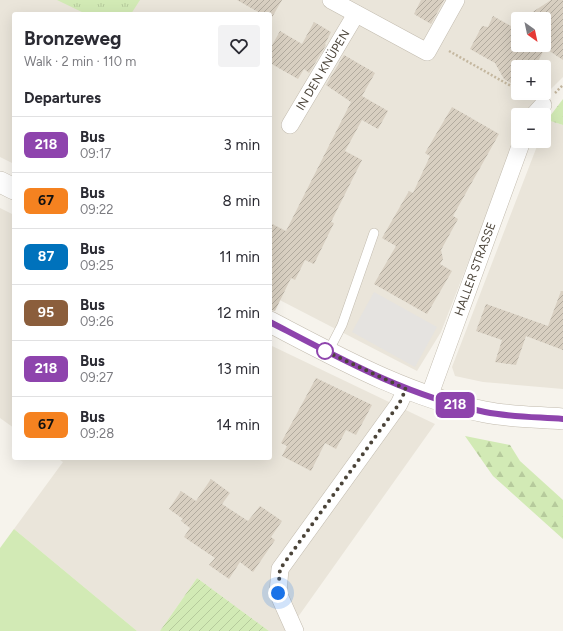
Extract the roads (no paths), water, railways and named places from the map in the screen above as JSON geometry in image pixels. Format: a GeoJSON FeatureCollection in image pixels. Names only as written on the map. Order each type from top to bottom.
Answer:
{"type":"FeatureCollection","features":[{"type":"Feature","properties":{"kind":"street"},"geometry":{"type":"LineString","coordinates":[[331,0],[428,52],[456,0]]}},
{"type":"Feature","properties":{"kind":"street","name":"IN DEN KNÜPEN"},"geometry":{"type":"LineString","coordinates":[[290,126],[356,14]]}},
{"type":"Feature","properties":{"kind":"street","name":"HALLER STRASSE"},"geometry":{"type":"LineString","coordinates":[[429,397],[519,148]]}},
{"type":"Feature","properties":{"kind":"street"},"geometry":{"type":"LineString","coordinates":[[0,182],[12,188]]}},
{"type":"Feature","properties":{"kind":"street"},"geometry":{"type":"LineString","coordinates":[[272,323],[328,352],[406,389],[429,397],[486,412],[563,419]]}},
{"type":"Feature","properties":{"kind":"street"},"geometry":{"type":"LineString","coordinates":[[295,631],[278,593],[280,569],[399,404],[406,389]]}},
{"type":"Feature","properties":{"kind":"lane"},"geometry":{"type":"LineString","coordinates":[[328,352],[342,325],[374,233]]}}]}
